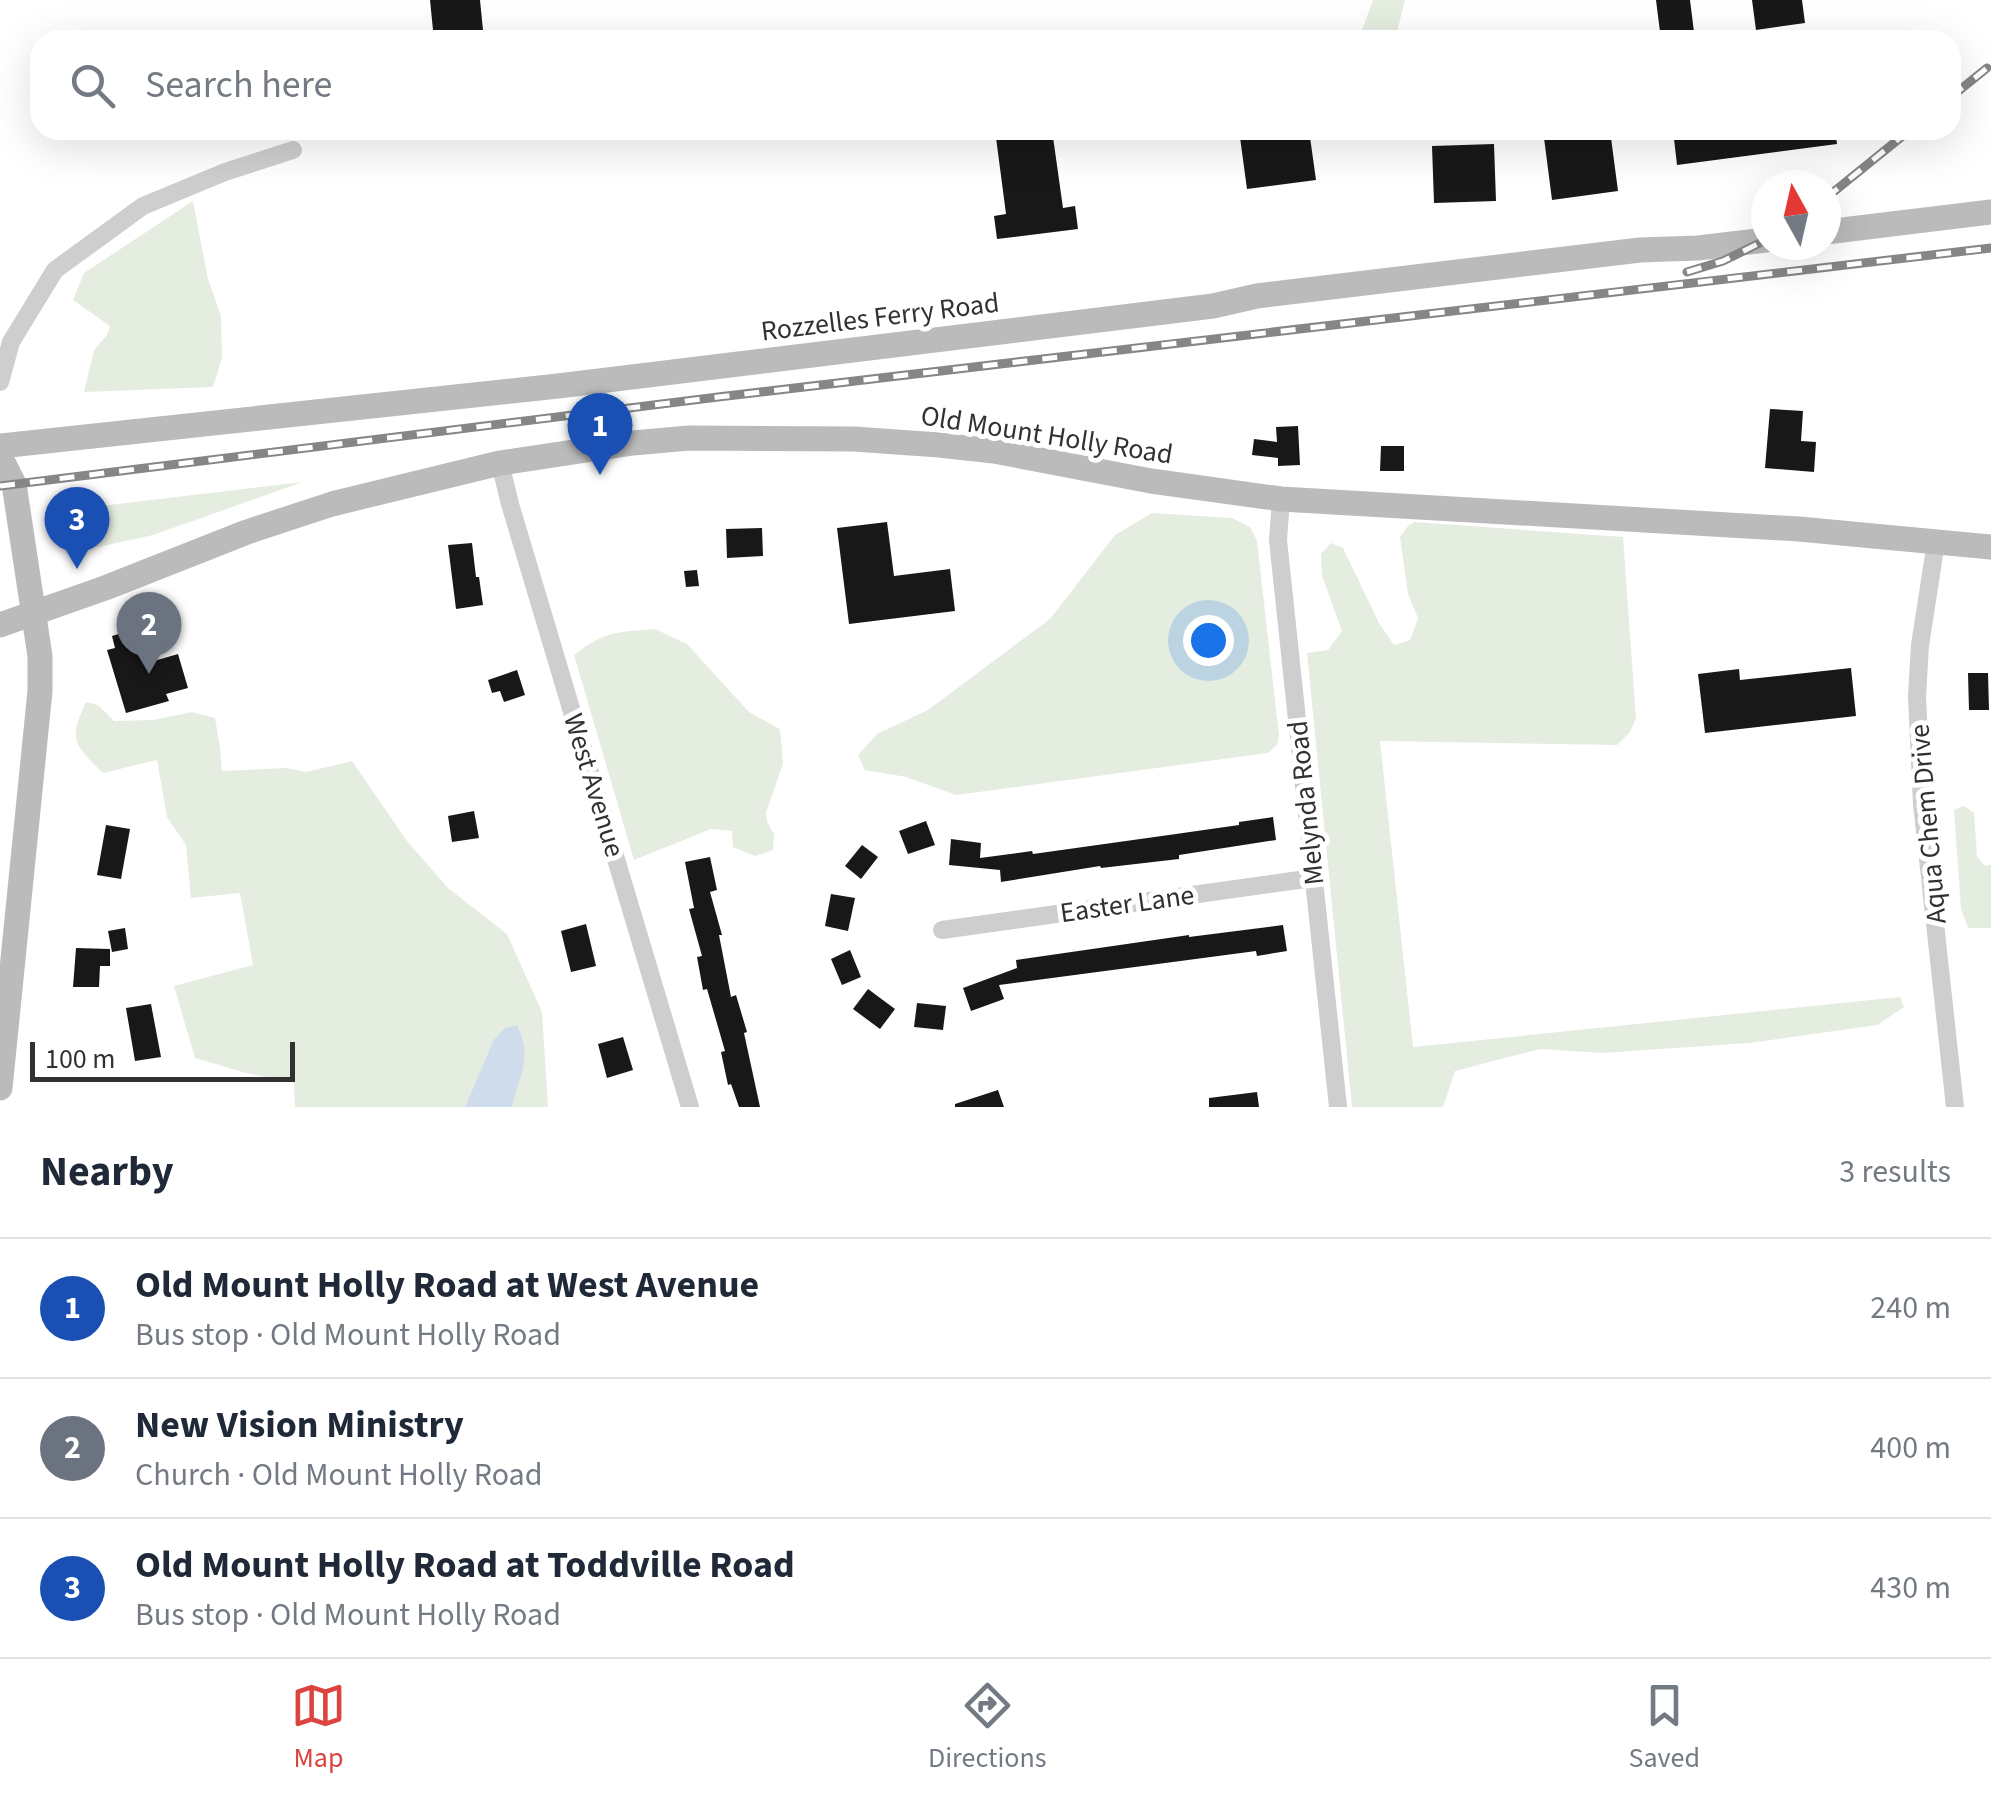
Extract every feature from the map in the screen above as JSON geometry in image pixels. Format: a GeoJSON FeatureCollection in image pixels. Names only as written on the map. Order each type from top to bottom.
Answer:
{"type":"FeatureCollection","features":[{"type":"Feature","properties":{"kind":"street"},"geometry":{"type":"LineString","coordinates":[[0,382],[11,342],[55,270],[143,206],[224,172],[293,150]]}},
{"type":"Feature","properties":{"kind":"street"},"geometry":{"type":"LineString","coordinates":[[1841,230],[1991,212]]}},
{"type":"Feature","properties":{"kind":"street","name":"Rozzelles Ferry Road"},"geometry":{"type":"LineString","coordinates":[[0,446],[558,386],[1213,306],[1274,294],[1630,251],[1751,242]]}},
{"type":"Feature","properties":{"kind":"street","name":"Old Mount Holly Road"},"geometry":{"type":"LineString","coordinates":[[0,625],[289,518],[398,487],[500,463],[689,438],[854,439],[939,445],[1281,499],[1799,530],[1991,547]]}},
{"type":"Feature","properties":{"kind":"street"},"geometry":{"type":"LineString","coordinates":[[0,456],[14,484],[40,656],[40,691],[0,1088]]}},
{"type":"Feature","properties":{"kind":"street","name":"West Avenue"},"geometry":{"type":"LineString","coordinates":[[500,463],[690,1107]]}},
{"type":"Feature","properties":{"kind":"street","name":"Melynda Road"},"geometry":{"type":"LineString","coordinates":[[1281,499],[1278,540],[1338,1107]]}},
{"type":"Feature","properties":{"kind":"street","name":"Aqua Chem Drive"},"geometry":{"type":"LineString","coordinates":[[1936,542],[1920,645],[1918,742],[1955,1107]]}},
{"type":"Feature","properties":{"kind":"street","name":"Easter Lane"},"geometry":{"type":"LineString","coordinates":[[942,930],[1313,878]]}},
{"type":"Feature","properties":{"kind":"shaded area"},"geometry":{"type":"Polygon","coordinates":[[[1373,0],[1405,0],[1398,30],[1362,30],[1373,0]]]}},
{"type":"Feature","properties":{"kind":"shaded area"},"geometry":{"type":"Polygon","coordinates":[[[193,201],[208,279],[221,316],[222,358],[213,387],[84,392],[94,350],[110,326],[73,300],[84,273],[193,201]]]}},
{"type":"Feature","properties":{"kind":"shaded area"},"geometry":{"type":"Polygon","coordinates":[[[303,482],[153,535],[98,547],[81,542],[67,510],[303,482]]]}},
{"type":"Feature","properties":{"kind":"shaded area"},"geometry":{"type":"Polygon","coordinates":[[[1152,513],[1232,518],[1250,527],[1257,541],[1277,745],[1268,753],[956,795],[906,777],[865,770],[858,755],[877,734],[928,710],[1050,619],[1115,535],[1152,513]]]}},
{"type":"Feature","properties":{"kind":"shaded area"},"geometry":{"type":"Polygon","coordinates":[[[1414,522],[1623,537],[1636,719],[1617,745],[1380,741],[1413,1047],[1900,997],[1904,1007],[1877,1025],[1749,1043],[1602,1053],[1540,1049],[1455,1071],[1443,1107],[1352,1107],[1307,653],[1328,650],[1342,631],[1322,576],[1321,554],[1331,543],[1343,548],[1379,623],[1394,645],[1410,640],[1418,618],[1408,594],[1400,537],[1414,522]]]}},
{"type":"Feature","properties":{"kind":"shaded area"},"geometry":{"type":"Polygon","coordinates":[[[655,629],[687,644],[749,712],[780,729],[783,764],[766,812],[774,835],[773,850],[755,856],[733,847],[732,831],[711,829],[634,860],[574,655],[612,634],[655,629]]]}},
{"type":"Feature","properties":{"kind":"shaded area"},"geometry":{"type":"Polygon","coordinates":[[[86,702],[98,705],[114,721],[153,720],[192,712],[215,718],[222,771],[286,768],[306,772],[352,761],[407,841],[448,888],[507,934],[542,1012],[548,1107],[512,1107],[525,1057],[517,1025],[493,1041],[465,1107],[295,1107],[294,1083],[195,1058],[174,986],[253,965],[240,893],[191,898],[186,845],[167,817],[157,760],[103,773],[77,741],[77,725],[86,702]]]}},
{"type":"Feature","properties":{"kind":"shaded area"},"geometry":{"type":"Polygon","coordinates":[[[1964,806],[1974,813],[1977,856],[1985,866],[1991,865],[1991,928],[1968,928],[1961,909],[1954,810],[1964,806]]]}},
{"type":"Feature","properties":{"kind":"water"},"geometry":{"type":"Polygon","coordinates":[[[517,1025],[525,1057],[512,1107],[465,1107],[493,1041],[505,1028],[517,1025]]]}},
{"type":"Feature","properties":{"kind":"building"},"geometry":{"type":"Polygon","coordinates":[[[430,0],[480,0],[483,30],[433,30],[430,0]]]}},
{"type":"Feature","properties":{"kind":"building"},"geometry":{"type":"Polygon","coordinates":[[[1656,0],[1690,0],[1694,30],[1660,30],[1656,0]]]}},
{"type":"Feature","properties":{"kind":"building"},"geometry":{"type":"Polygon","coordinates":[[[1752,0],[1802,0],[1805,23],[1756,30],[1752,0]]]}},
{"type":"Feature","properties":{"kind":"building"},"geometry":{"type":"Polygon","coordinates":[[[996,140],[1053,140],[1063,208],[1075,206],[1078,229],[997,239],[994,216],[1006,214],[996,140]]]}},
{"type":"Feature","properties":{"kind":"building"},"geometry":{"type":"Polygon","coordinates":[[[1240,140],[1310,140],[1316,180],[1247,189],[1240,140]]]}},
{"type":"Feature","properties":{"kind":"building"},"geometry":{"type":"Polygon","coordinates":[[[1544,140],[1611,140],[1618,191],[1552,200],[1544,140]]]}},
{"type":"Feature","properties":{"kind":"building"},"geometry":{"type":"Polygon","coordinates":[[[1674,140],[1836,140],[1837,144],[1677,165],[1674,140]]]}},
{"type":"Feature","properties":{"kind":"building"},"geometry":{"type":"Polygon","coordinates":[[[1494,144],[1496,201],[1434,203],[1432,146],[1494,144]]]}},
{"type":"Feature","properties":{"kind":"building"},"geometry":{"type":"Polygon","coordinates":[[[1770,409],[1803,411],[1801,441],[1816,442],[1814,472],[1765,468],[1770,409]]]}},
{"type":"Feature","properties":{"kind":"building"},"geometry":{"type":"Polygon","coordinates":[[[1298,426],[1300,465],[1278,466],[1278,458],[1252,455],[1254,439],[1277,442],[1276,427],[1298,426]]]}},
{"type":"Feature","properties":{"kind":"building"},"geometry":{"type":"Polygon","coordinates":[[[1381,446],[1404,446],[1404,471],[1380,471],[1381,446]]]}},
{"type":"Feature","properties":{"kind":"building"},"geometry":{"type":"Polygon","coordinates":[[[887,522],[894,576],[950,569],[955,611],[849,624],[837,528],[887,522]]]}},
{"type":"Feature","properties":{"kind":"building"},"geometry":{"type":"Polygon","coordinates":[[[762,528],[763,556],[727,558],[726,529],[762,528]]]}},
{"type":"Feature","properties":{"kind":"building"},"geometry":{"type":"Polygon","coordinates":[[[472,543],[483,605],[456,609],[448,545],[472,543]]]}},
{"type":"Feature","properties":{"kind":"building"},"geometry":{"type":"Polygon","coordinates":[[[697,570],[699,586],[686,587],[684,571],[697,570]]]}},
{"type":"Feature","properties":{"kind":"building"},"geometry":{"type":"Polygon","coordinates":[[[135,629],[138,640],[147,637],[154,661],[178,654],[188,688],[166,694],[169,701],[126,713],[107,650],[115,648],[112,636],[135,629]]]}},
{"type":"Feature","properties":{"kind":"building"},"geometry":{"type":"Polygon","coordinates":[[[1851,668],[1856,716],[1705,733],[1698,674],[1739,669],[1740,680],[1851,668]]]}},
{"type":"Feature","properties":{"kind":"building"},"geometry":{"type":"Polygon","coordinates":[[[517,670],[525,695],[504,702],[500,691],[492,693],[488,680],[517,670]]]}},
{"type":"Feature","properties":{"kind":"building"},"geometry":{"type":"Polygon","coordinates":[[[1968,673],[1988,673],[1989,710],[1969,710],[1968,673]]]}},
{"type":"Feature","properties":{"kind":"building"},"geometry":{"type":"Polygon","coordinates":[[[474,811],[479,838],[452,842],[448,816],[474,811]]]}},
{"type":"Feature","properties":{"kind":"building"},"geometry":{"type":"Polygon","coordinates":[[[1273,817],[1276,840],[1179,855],[1179,859],[1100,866],[1001,882],[1000,870],[949,865],[951,839],[981,843],[980,858],[1176,834],[1273,817]]]}},
{"type":"Feature","properties":{"kind":"building"},"geometry":{"type":"Polygon","coordinates":[[[926,821],[935,845],[908,854],[899,831],[926,821]]]}},
{"type":"Feature","properties":{"kind":"building"},"geometry":{"type":"Polygon","coordinates":[[[106,825],[130,829],[121,879],[97,875],[106,825]]]}},
{"type":"Feature","properties":{"kind":"building"},"geometry":{"type":"Polygon","coordinates":[[[862,845],[878,857],[861,879],[845,866],[862,845]]]}},
{"type":"Feature","properties":{"kind":"building"},"geometry":{"type":"Polygon","coordinates":[[[710,857],[717,890],[710,892],[722,935],[731,997],[736,995],[747,1032],[744,1033],[760,1107],[739,1107],[731,1084],[728,1085],[721,1052],[725,1051],[707,989],[703,990],[697,957],[702,956],[689,909],[694,908],[685,862],[710,857]]]}},
{"type":"Feature","properties":{"kind":"building"},"geometry":{"type":"Polygon","coordinates":[[[831,894],[855,898],[848,931],[825,926],[831,894]]]}},
{"type":"Feature","properties":{"kind":"building"},"geometry":{"type":"Polygon","coordinates":[[[586,924],[596,966],[571,972],[561,931],[586,924]]]}},
{"type":"Feature","properties":{"kind":"building"},"geometry":{"type":"Polygon","coordinates":[[[1283,925],[1287,951],[1257,956],[1256,951],[999,985],[1004,999],[971,1011],[963,988],[1017,968],[1016,960],[1283,925]]]}},
{"type":"Feature","properties":{"kind":"building"},"geometry":{"type":"Polygon","coordinates":[[[125,928],[128,949],[112,952],[108,931],[125,928]]]}},
{"type":"Feature","properties":{"kind":"building"},"geometry":{"type":"Polygon","coordinates":[[[76,948],[110,949],[110,966],[100,966],[99,987],[73,987],[76,948]]]}},
{"type":"Feature","properties":{"kind":"building"},"geometry":{"type":"Polygon","coordinates":[[[850,950],[861,977],[842,985],[831,959],[850,950]]]}},
{"type":"Feature","properties":{"kind":"building"},"geometry":{"type":"Polygon","coordinates":[[[868,989],[895,1009],[880,1029],[853,1009],[868,989]]]}},
{"type":"Feature","properties":{"kind":"building"},"geometry":{"type":"Polygon","coordinates":[[[917,1003],[946,1006],[943,1030],[914,1027],[917,1003]]]}},
{"type":"Feature","properties":{"kind":"building"},"geometry":{"type":"Polygon","coordinates":[[[151,1004],[161,1057],[135,1061],[126,1008],[151,1004]]]}},
{"type":"Feature","properties":{"kind":"building"},"geometry":{"type":"Polygon","coordinates":[[[623,1037],[633,1070],[607,1078],[598,1044],[623,1037]]]}},
{"type":"Feature","properties":{"kind":"building"},"geometry":{"type":"Polygon","coordinates":[[[998,1090],[1004,1107],[955,1107],[955,1104],[998,1090]]]}},
{"type":"Feature","properties":{"kind":"building"},"geometry":{"type":"Polygon","coordinates":[[[1257,1092],[1259,1107],[1209,1107],[1209,1098],[1257,1092]]]}},
{"type":"Feature","properties":{"kind":"railway"},"geometry":{"type":"LineString","coordinates":[[1961,89],[1987,68]]}},
{"type":"Feature","properties":{"kind":"railway"},"geometry":{"type":"LineString","coordinates":[[1841,186],[1898,140]]}},
{"type":"Feature","properties":{"kind":"railway"},"geometry":{"type":"LineString","coordinates":[[1687,272],[1751,247]]}},
{"type":"Feature","properties":{"kind":"railway"},"geometry":{"type":"LineString","coordinates":[[0,486],[718,397],[1991,248]]}},
{"type":"Feature","properties":{"kind":"place","name":"Old Mount Holly Road at West Avenue"},"geometry":{"type":"Point","coordinates":[600,475]}},
{"type":"Feature","properties":{"kind":"place","name":"Old Mount Holly Road at Toddville Road"},"geometry":{"type":"Point","coordinates":[77,569]}},
{"type":"Feature","properties":{"kind":"place","name":"New Vision Ministry"},"geometry":{"type":"Point","coordinates":[149,674]}}]}
